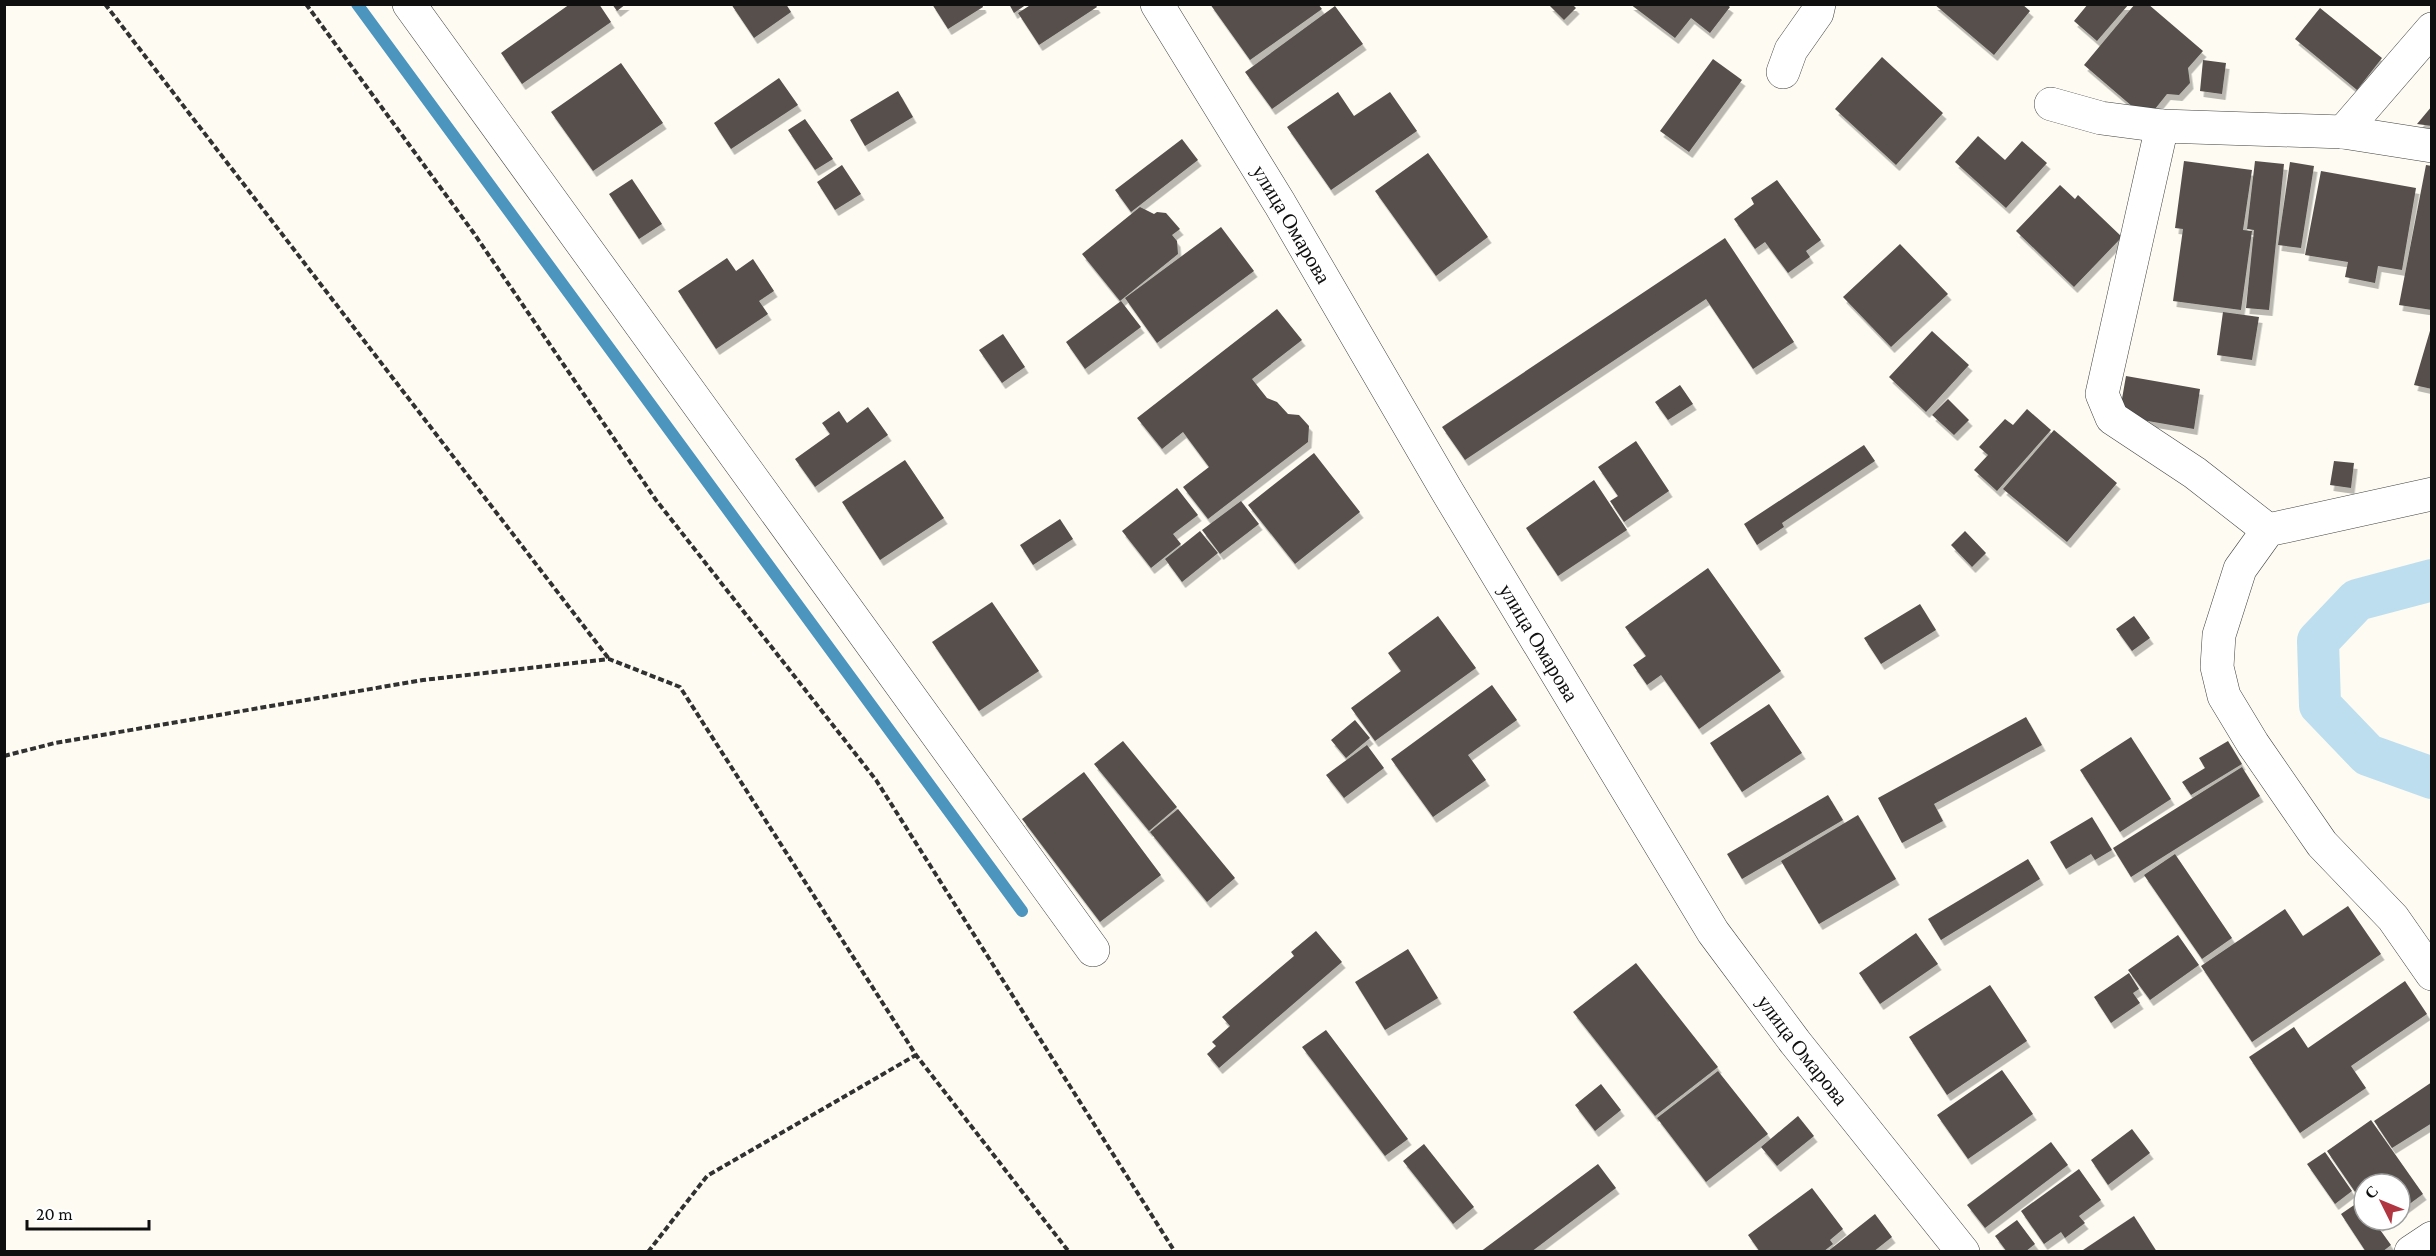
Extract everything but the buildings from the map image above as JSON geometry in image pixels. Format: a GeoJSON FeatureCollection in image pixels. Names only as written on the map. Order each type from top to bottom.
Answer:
{"type":"FeatureCollection","features":[{"type":"Feature","properties":{"kind":"street"},"geometry":{"type":"LineString","coordinates":[[409,4],[1094,950]]}},
{"type":"Feature","properties":{"kind":"street","name":"улица Омарова"},"geometry":{"type":"LineString","coordinates":[[1157,4],[1280,204],[1447,491],[1713,932],[1795,1042],[1963,1251]]}},
{"type":"Feature","properties":{"kind":"street"},"geometry":{"type":"LineString","coordinates":[[1783,72],[1791,50],[1817,13],[1819,4]]}},
{"type":"Feature","properties":{"kind":"street"},"geometry":{"type":"LineString","coordinates":[[2343,132],[2432,29]]}},
{"type":"Feature","properties":{"kind":"street"},"geometry":{"type":"LineString","coordinates":[[2050,104],[2101,118],[2162,126],[2343,132],[2432,146]]}},
{"type":"Feature","properties":{"kind":"street"},"geometry":{"type":"LineString","coordinates":[[2162,126],[2102,394],[2112,418],[2195,474],[2268,530]]}},
{"type":"Feature","properties":{"kind":"street"},"geometry":{"type":"LineString","coordinates":[[2432,494],[2268,530],[2240,568],[2219,635],[2217,667],[2224,696],[2253,744],[2322,844],[2393,918],[2432,974]]}},
{"type":"Feature","properties":{"kind":"street"},"geometry":{"type":"LineString","coordinates":[[2411,1251],[2432,1238]]}},
{"type":"Feature","properties":{"kind":"path"},"geometry":{"type":"LineString","coordinates":[[105,4],[609,660]]}},
{"type":"Feature","properties":{"kind":"path"},"geometry":{"type":"LineString","coordinates":[[306,4],[473,232],[656,500],[876,780],[1175,1251]]}},
{"type":"Feature","properties":{"kind":"path"},"geometry":{"type":"LineString","coordinates":[[4,756],[55,743],[423,680],[609,660],[680,687],[916,1055],[1069,1251]]}},
{"type":"Feature","properties":{"kind":"path"},"geometry":{"type":"LineString","coordinates":[[648,1251],[707,1176],[916,1055]]}},
{"type":"Feature","properties":{"kind":"waterway"},"geometry":{"type":"LineString","coordinates":[[357,4],[1022,911]]}},
{"type":"Feature","properties":{"kind":"waterway"},"geometry":{"type":"LineString","coordinates":[[2432,580],[2357,600],[2318,641],[2320,705],[2368,755],[2432,778]]}}]}
